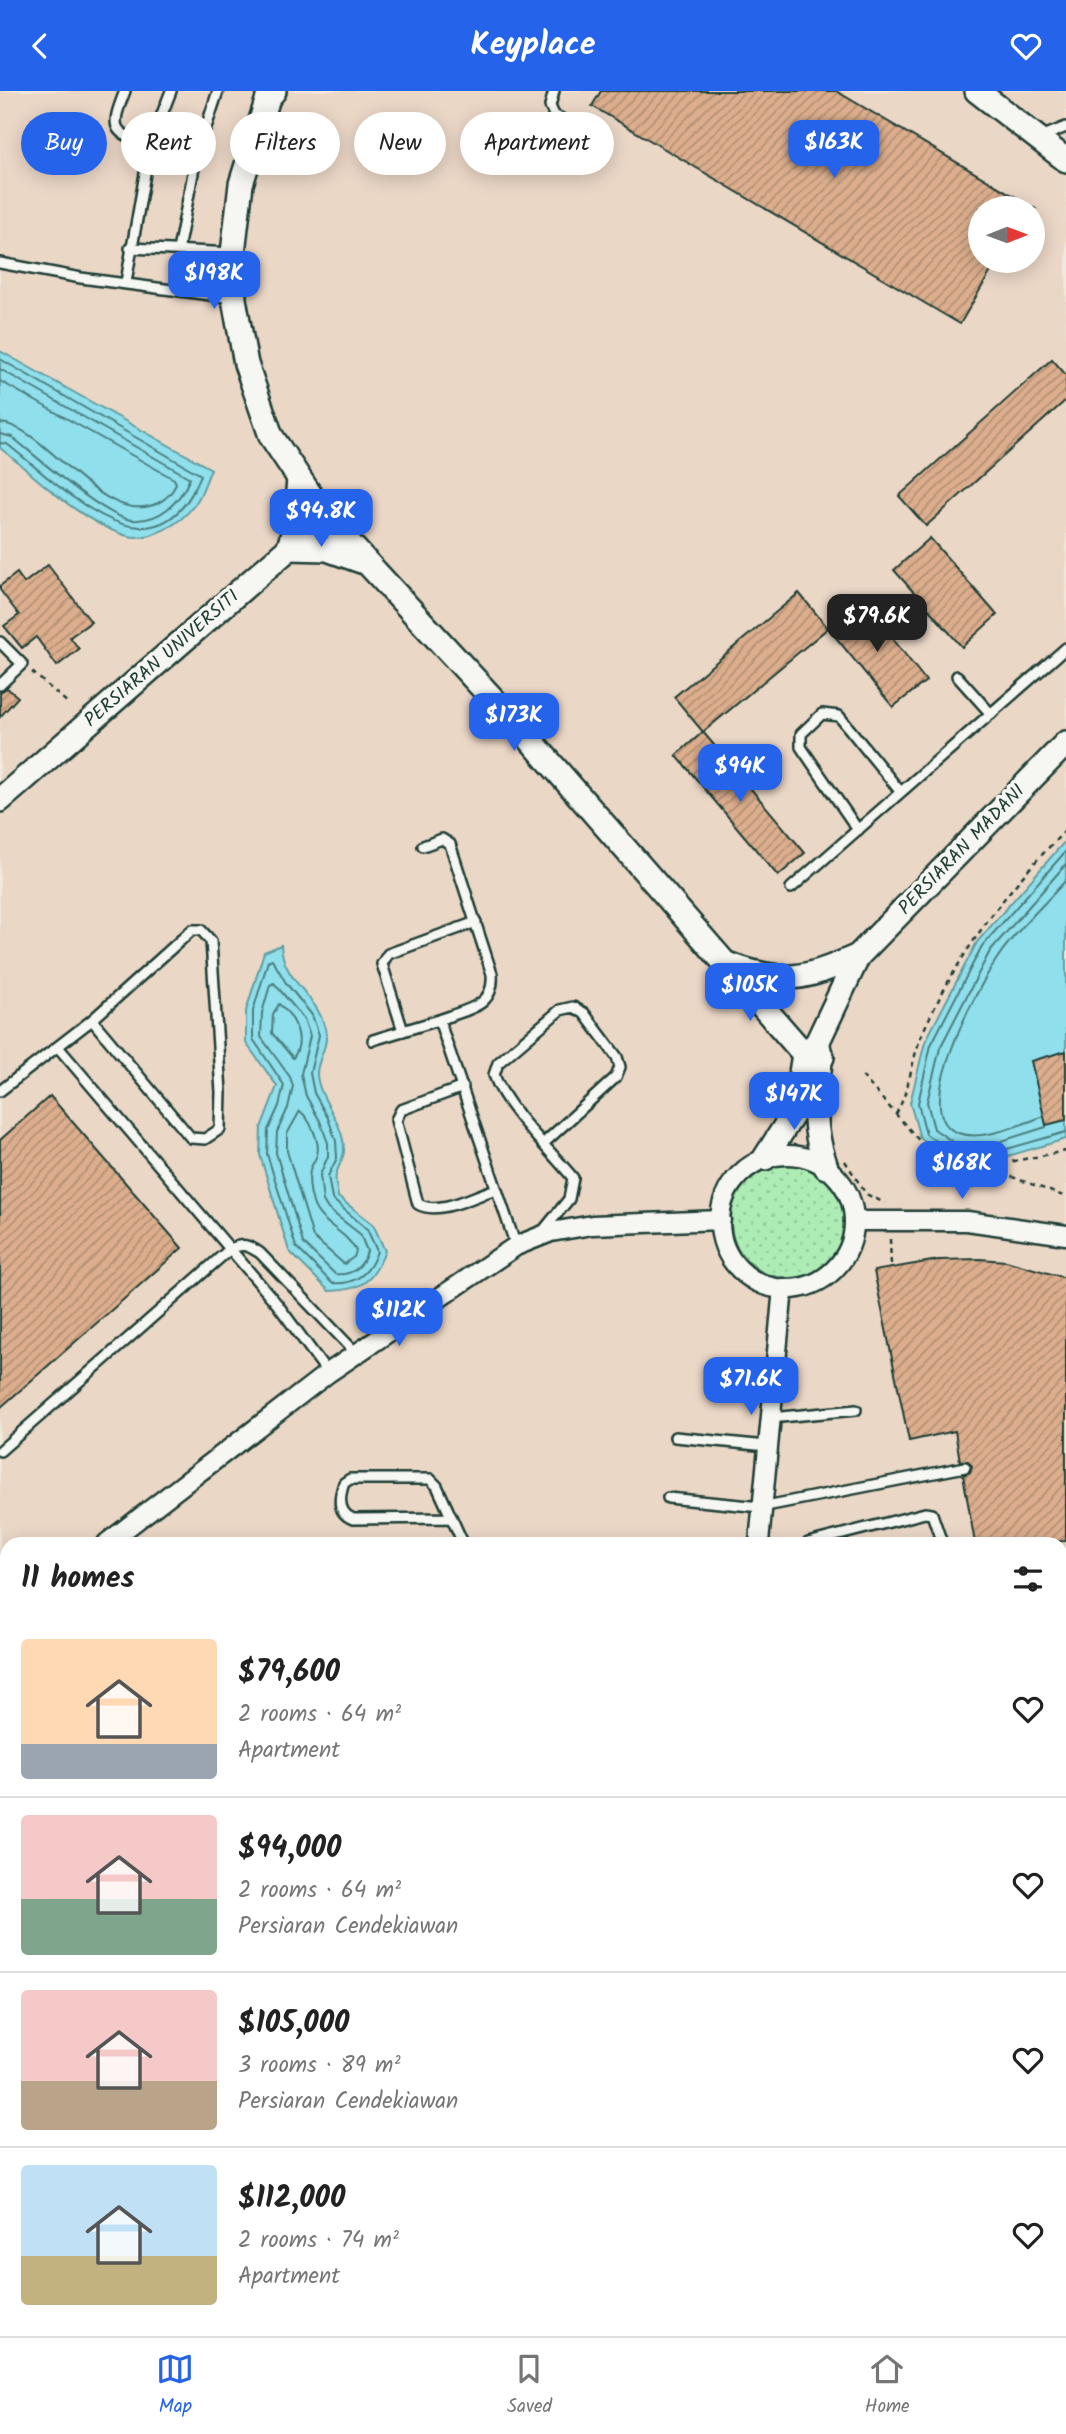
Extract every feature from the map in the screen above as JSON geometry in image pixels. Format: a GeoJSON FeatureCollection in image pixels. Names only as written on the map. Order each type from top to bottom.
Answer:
{"type":"FeatureCollection","features":[{"type":"Feature","properties":{"kind":"street"},"geometry":{"type":"LineString","coordinates":[[977,91],[1066,160]]}},
{"type":"Feature","properties":{"kind":"street"},"geometry":{"type":"LineString","coordinates":[[267,94],[241,184],[233,253],[234,299],[246,364],[271,436],[325,517],[527,736],[729,965],[814,1051],[816,1137],[834,1163],[843,1185],[854,1221],[849,1245],[837,1266],[807,1286],[783,1289],[751,1278],[735,1263],[724,1243],[721,1220],[730,1187],[746,1169],[765,1158],[803,1156],[834,1163]]}},
{"type":"Feature","properties":{"kind":"street"},"geometry":{"type":"LineString","coordinates":[[299,479],[295,526],[289,548],[327,549],[367,563]]}},
{"type":"Feature","properties":{"kind":"street","name":"PERSIARAN UNIVERSITI"},"geometry":{"type":"LineString","coordinates":[[0,800],[325,517]]}},
{"type":"Feature","properties":{"kind":"street","name":"PERSIARAN MADANI"},"geometry":{"type":"LineString","coordinates":[[858,956],[1066,743]]}},
{"type":"Feature","properties":{"kind":"street"},"geometry":{"type":"LineString","coordinates":[[729,965],[764,977],[792,978],[818,974],[858,956]]}},
{"type":"Feature","properties":{"kind":"street"},"geometry":{"type":"LineString","coordinates":[[765,1158],[795,1111],[814,1051],[858,956]]}},
{"type":"Feature","properties":{"kind":"street"},"geometry":{"type":"LineString","coordinates":[[115,1537],[328,1373],[516,1246],[536,1238],[592,1225],[721,1220]]}},
{"type":"Feature","properties":{"kind":"street"},"geometry":{"type":"LineString","coordinates":[[854,1221],[967,1221],[1066,1235]]}},
{"type":"Feature","properties":{"kind":"street"},"geometry":{"type":"LineString","coordinates":[[759,1537],[783,1289]]}},
{"type":"Feature","properties":{"kind":"lane"},"geometry":{"type":"LineString","coordinates":[[121,135],[115,127],[114,118],[125,91]]}},
{"type":"Feature","properties":{"kind":"lane"},"geometry":{"type":"LineString","coordinates":[[163,112],[172,91]]}},
{"type":"Feature","properties":{"kind":"lane"},"geometry":{"type":"LineString","coordinates":[[177,250],[196,158],[218,91]]}},
{"type":"Feature","properties":{"kind":"lane"},"geometry":{"type":"LineString","coordinates":[[553,112],[550,106],[554,91]]}},
{"type":"Feature","properties":{"kind":"lane"},"geometry":{"type":"LineString","coordinates":[[1039,137],[1066,127]]}},
{"type":"Feature","properties":{"kind":"lane"},"geometry":{"type":"LineString","coordinates":[[126,282],[144,175]]}},
{"type":"Feature","properties":{"kind":"lane"},"geometry":{"type":"LineString","coordinates":[[130,248],[233,253]]}},
{"type":"Feature","properties":{"kind":"lane"},"geometry":{"type":"LineString","coordinates":[[0,263],[81,278],[126,282],[234,299]]}},
{"type":"Feature","properties":{"kind":"lane"},"geometry":{"type":"LineString","coordinates":[[0,642],[22,664],[0,685]]}},
{"type":"Feature","properties":{"kind":"lane"},"geometry":{"type":"LineString","coordinates":[[790,888],[858,830],[899,790],[1066,648]]}},
{"type":"Feature","properties":{"kind":"lane"},"geometry":{"type":"LineString","coordinates":[[957,676],[990,714]]}},
{"type":"Feature","properties":{"kind":"lane"},"geometry":{"type":"LineString","coordinates":[[858,830],[801,747],[801,734],[822,714],[839,716],[899,790]]}},
{"type":"Feature","properties":{"kind":"lane"},"geometry":{"type":"LineString","coordinates":[[373,1041],[439,1020],[486,1001],[493,989],[492,974],[450,844],[442,839],[423,846]]}},
{"type":"Feature","properties":{"kind":"lane"},"geometry":{"type":"LineString","coordinates":[[403,1031],[382,964],[383,958],[476,922]]}},
{"type":"Feature","properties":{"kind":"lane"},"geometry":{"type":"LineString","coordinates":[[0,1091],[92,1020],[192,930],[201,930],[211,941],[220,1092],[219,1129],[205,1139],[191,1138],[92,1020]]}},
{"type":"Feature","properties":{"kind":"lane"},"geometry":{"type":"LineString","coordinates":[[536,1238],[569,1199],[574,1188],[573,1178],[544,1143],[499,1088],[494,1075],[498,1063],[560,1010],[573,1007],[584,1013],[617,1056],[620,1067],[616,1077],[544,1143]]}},
{"type":"Feature","properties":{"kind":"lane"},"geometry":{"type":"LineString","coordinates":[[439,1020],[516,1246]]}},
{"type":"Feature","properties":{"kind":"lane"},"geometry":{"type":"LineString","coordinates":[[58,1047],[230,1249],[328,1373]]}},
{"type":"Feature","properties":{"kind":"lane"},"geometry":{"type":"LineString","coordinates":[[463,1087],[401,1110],[396,1120],[418,1204],[427,1210],[438,1209],[496,1189]]}},
{"type":"Feature","properties":{"kind":"lane"},"geometry":{"type":"LineString","coordinates":[[0,1451],[230,1249],[247,1245],[260,1253],[357,1354]]}},
{"type":"Feature","properties":{"kind":"lane"},"geometry":{"type":"LineString","coordinates":[[770,1418],[856,1410]]}},
{"type":"Feature","properties":{"kind":"lane"},"geometry":{"type":"LineString","coordinates":[[675,1437],[768,1446]]}},
{"type":"Feature","properties":{"kind":"lane"},"geometry":{"type":"LineString","coordinates":[[668,1498],[761,1507],[965,1467]]}},
{"type":"Feature","properties":{"kind":"lane"},"geometry":{"type":"LineString","coordinates":[[452,1518],[353,1519],[345,1516],[341,1509],[341,1492],[344,1483],[351,1479],[430,1479],[437,1486],[452,1518],[460,1537]]}},
{"type":"Feature","properties":{"kind":"lane"},"geometry":{"type":"LineString","coordinates":[[831,1537],[925,1513],[932,1514],[937,1520],[941,1537]]}},
{"type":"Feature","properties":{"kind":"path"},"geometry":{"type":"LineString","coordinates":[[22,664],[51,685],[69,704]]}},
{"type":"Feature","properties":{"kind":"path"},"geometry":{"type":"LineString","coordinates":[[896,1114],[908,1093],[921,1035],[956,964],[1029,867],[1066,830]]}},
{"type":"Feature","properties":{"kind":"path"},"geometry":{"type":"LineString","coordinates":[[862,1076],[939,1163],[1007,1175],[1066,1197]]}},
{"type":"Feature","properties":{"kind":"path"},"geometry":{"type":"LineString","coordinates":[[968,1170],[1066,1151]]}},
{"type":"Feature","properties":{"kind":"path"},"geometry":{"type":"LineString","coordinates":[[834,1163],[866,1194],[888,1205],[891,1265]]}},
{"type":"Feature","properties":{"kind":"shaded area"},"geometry":{"type":"Polygon","coordinates":[[[0,91],[1066,91],[1066,1537],[0,1537],[0,91]]]}},
{"type":"Feature","properties":{"kind":"green space"},"geometry":{"type":"Polygon","coordinates":[[[788,1164],[810,1169],[828,1181],[840,1199],[845,1221],[840,1243],[828,1261],[810,1273],[788,1278],[766,1273],[748,1261],[736,1243],[731,1221],[736,1199],[748,1181],[766,1169],[788,1164]]]}},
{"type":"Feature","properties":{"kind":"water"},"geometry":{"type":"Polygon","coordinates":[[[0,351],[211,469],[195,504],[182,518],[164,530],[134,537],[107,528],[74,509],[0,448],[0,351]]]}},
{"type":"Feature","properties":{"kind":"water"},"geometry":{"type":"Polygon","coordinates":[[[1066,840],[1066,1139],[991,1161],[947,1158],[920,1138],[910,1103],[925,1042],[977,942],[1066,840]]]}},
{"type":"Feature","properties":{"kind":"water"},"geometry":{"type":"Polygon","coordinates":[[[281,945],[288,970],[318,1010],[326,1034],[317,1075],[321,1092],[338,1123],[343,1140],[343,1155],[336,1177],[338,1197],[373,1224],[385,1251],[371,1277],[350,1289],[329,1291],[289,1251],[260,1155],[261,1128],[277,1086],[246,1043],[246,1011],[264,952],[281,945]]]}},
{"type":"Feature","properties":{"kind":"building"},"geometry":{"type":"Polygon","coordinates":[[[601,91],[836,91],[1014,196],[968,196],[968,273],[990,273],[960,324],[614,119],[614,112],[602,112],[592,106],[601,91]]]}},
{"type":"Feature","properties":{"kind":"building"},"geometry":{"type":"Polygon","coordinates":[[[1052,359],[1066,375],[1066,400],[926,526],[899,496],[1052,359]]]}},
{"type":"Feature","properties":{"kind":"building"},"geometry":{"type":"Polygon","coordinates":[[[930,538],[997,615],[962,647],[894,570],[930,538]]]}},
{"type":"Feature","properties":{"kind":"building"},"geometry":{"type":"Polygon","coordinates":[[[48,565],[91,622],[70,637],[79,649],[57,666],[36,637],[22,648],[4,626],[19,615],[0,590],[0,586],[17,573],[24,583],[48,565]]]}},
{"type":"Feature","properties":{"kind":"building"},"geometry":{"type":"Polygon","coordinates":[[[799,593],[828,628],[703,732],[674,697],[799,593]]]}},
{"type":"Feature","properties":{"kind":"building"},"geometry":{"type":"Polygon","coordinates":[[[864,602],[926,681],[893,707],[828,628],[864,602]]]}},
{"type":"Feature","properties":{"kind":"building"},"geometry":{"type":"Polygon","coordinates":[[[7,688],[18,697],[0,717],[0,692],[7,688]]]}},
{"type":"Feature","properties":{"kind":"building"},"geometry":{"type":"Polygon","coordinates":[[[703,732],[805,853],[778,876],[676,755],[703,732]]]}},
{"type":"Feature","properties":{"kind":"building"},"geometry":{"type":"Polygon","coordinates":[[[1066,1051],[1066,1120],[1046,1125],[1031,1061],[1066,1051]]]}},
{"type":"Feature","properties":{"kind":"building"},"geometry":{"type":"Polygon","coordinates":[[[50,1096],[182,1248],[0,1408],[0,1140],[50,1096]]]}},
{"type":"Feature","properties":{"kind":"building"},"geometry":{"type":"Polygon","coordinates":[[[938,1260],[1006,1261],[1066,1278],[1066,1537],[974,1537],[963,1475],[970,1472],[972,1466],[968,1461],[960,1461],[955,1431],[909,1441],[874,1271],[938,1260]]]}}]}
